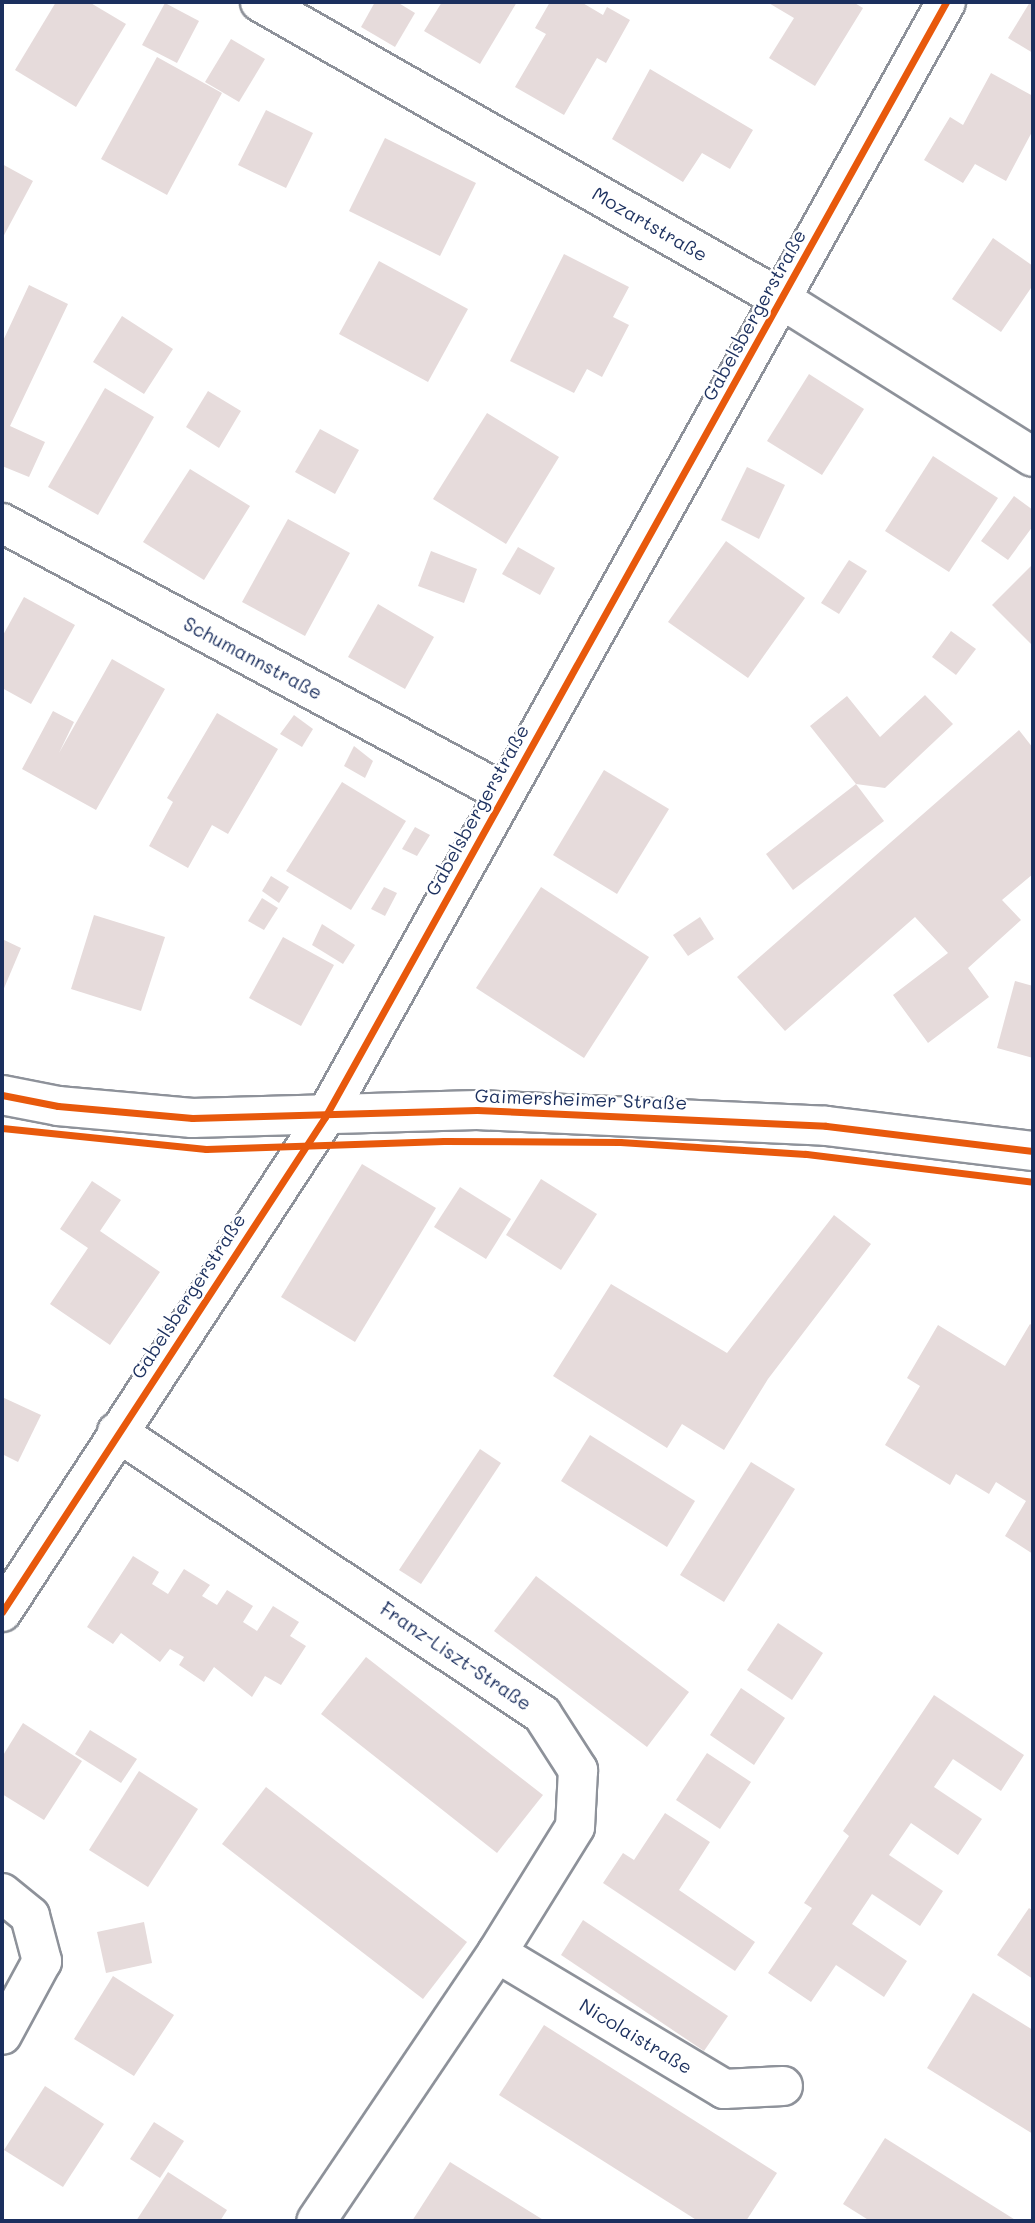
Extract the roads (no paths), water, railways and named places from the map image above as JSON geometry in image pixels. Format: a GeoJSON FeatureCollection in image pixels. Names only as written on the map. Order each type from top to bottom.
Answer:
{"type":"FeatureCollection","features":[{"type":"Feature","properties":{"kind":"street","name":"Mozartstraße"},"geometry":{"type":"LineString","coordinates":[[260,2],[781,299],[1031,435]]}},
{"type":"Feature","properties":{"kind":"street","name":"Gabelsbergerstraße"},"geometry":{"type":"LineString","coordinates":[[2,1612],[325,1117],[946,2]]}},
{"type":"Feature","properties":{"kind":"street","name":"Schumannstraße"},"geometry":{"type":"LineString","coordinates":[[2,523],[504,793]]}},
{"type":"Feature","properties":{"kind":"street","name":"Gaimersheimer Straße"},"geometry":{"type":"LineString","coordinates":[[2,1095],[58,1106],[192,1118],[325,1117],[477,1110],[813,1126],[1033,1151]]}},
{"type":"Feature","properties":{"kind":"street","name":"Franz-Liszt-Straße"},"geometry":{"type":"LineString","coordinates":[[117,1432],[542,1714],[578,1770],[575,1827],[497,1953],[316,2221]]}},
{"type":"Feature","properties":{"kind":"street"},"geometry":{"type":"LineString","coordinates":[[2,1894],[30,1916],[42,1961],[2,2035]]}},
{"type":"Feature","properties":{"kind":"street","name":"Nicolaistraße"},"geometry":{"type":"LineString","coordinates":[[497,1953],[724,2089],[783,2086]]}}]}
